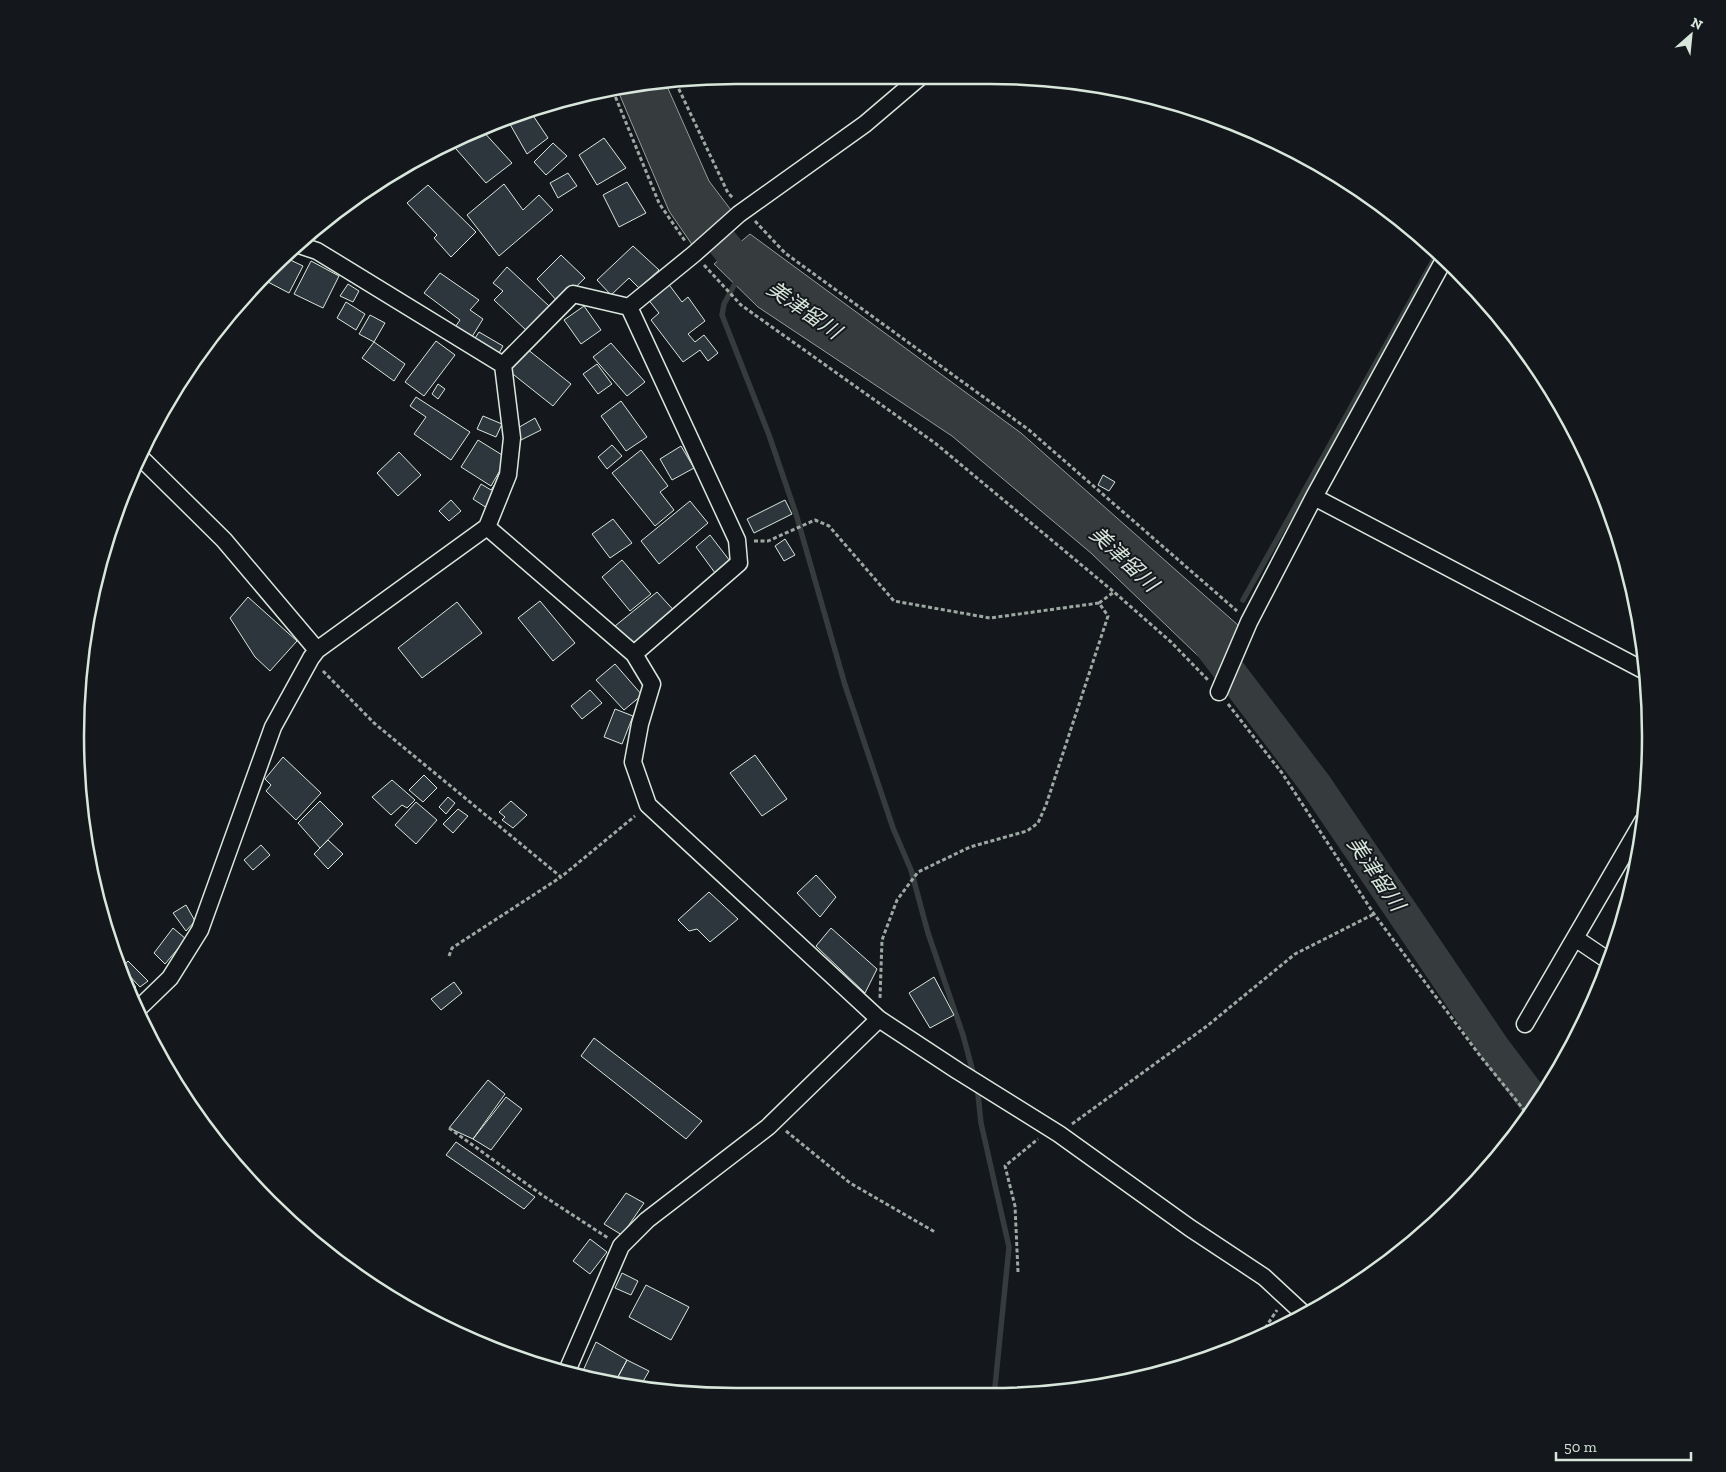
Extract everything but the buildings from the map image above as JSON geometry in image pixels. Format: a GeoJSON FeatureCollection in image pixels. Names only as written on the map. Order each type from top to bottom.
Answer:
{"type":"FeatureCollection","features":[{"type":"Feature","properties":{"kind":"street"},"geometry":{"type":"LineString","coordinates":[[629,307],[742,212],[865,124],[912,84]]}},
{"type":"Feature","properties":{"kind":"street"},"geometry":{"type":"LineString","coordinates":[[305,247],[317,250],[503,365]]}},
{"type":"Feature","properties":{"kind":"street"},"geometry":{"type":"LineString","coordinates":[[1219,692],[1249,622],[1314,497],[1441,266]]}},
{"type":"Feature","properties":{"kind":"street"},"geometry":{"type":"LineString","coordinates":[[503,365],[573,294],[629,307]]}},
{"type":"Feature","properties":{"kind":"street"},"geometry":{"type":"LineString","coordinates":[[629,307],[737,542],[739,563],[634,654]]}},
{"type":"Feature","properties":{"kind":"street"},"geometry":{"type":"LineString","coordinates":[[142,1005],[170,978],[200,930],[273,727],[314,654],[487,527],[508,475],[512,438],[503,365]]}},
{"type":"Feature","properties":{"kind":"street"},"geometry":{"type":"LineString","coordinates":[[145,462],[224,540],[314,654]]}},
{"type":"Feature","properties":{"kind":"street"},"geometry":{"type":"LineString","coordinates":[[1314,497],[1639,668]]}},
{"type":"Feature","properties":{"kind":"street"},"geometry":{"type":"LineString","coordinates":[[487,527],[634,654],[652,684],[640,724],[633,762],[648,805],[879,1019],[1055,1132],[1190,1228],[1264,1277],[1299,1310]]}},
{"type":"Feature","properties":{"kind":"street"},"geometry":{"type":"LineString","coordinates":[[1525,1024],[1635,835]]}},
{"type":"Feature","properties":{"kind":"street"},"geometry":{"type":"LineString","coordinates":[[1575,938],[1604,957]]}},
{"type":"Feature","properties":{"kind":"street"},"geometry":{"type":"LineString","coordinates":[[569,1366],[621,1246],[647,1220],[774,1121],[879,1019]]}},
{"type":"Feature","properties":{"kind":"path"},"geometry":{"type":"LineString","coordinates":[[678,86],[728,193],[742,212],[785,253],[1029,430],[1249,622]]}},
{"type":"Feature","properties":{"kind":"path"},"geometry":{"type":"LineString","coordinates":[[615,95],[659,203],[694,254],[741,305],[935,444],[1114,592],[1171,642],[1219,692],[1282,773],[1374,914],[1481,1057],[1524,1110]]}},
{"type":"Feature","properties":{"kind":"path"},"geometry":{"type":"LineString","coordinates":[[737,542],[768,541],[814,520],[830,526],[894,601],[990,618],[1099,603],[1114,592]]}},
{"type":"Feature","properties":{"kind":"path"},"geometry":{"type":"LineString","coordinates":[[879,1019],[882,940],[896,900],[918,872],[970,847],[1026,831],[1038,823],[1046,805],[1108,616],[1099,603]]}},
{"type":"Feature","properties":{"kind":"path"},"geometry":{"type":"LineString","coordinates":[[314,654],[374,723],[562,877]]}},
{"type":"Feature","properties":{"kind":"path"},"geometry":{"type":"LineString","coordinates":[[449,956],[452,948],[562,877],[648,805]]}},
{"type":"Feature","properties":{"kind":"path"},"geometry":{"type":"LineString","coordinates":[[1018,1272],[1015,1206],[1005,1166],[1207,1026],[1294,954],[1374,914]]}},
{"type":"Feature","properties":{"kind":"path"},"geometry":{"type":"LineString","coordinates":[[774,1121],[850,1183],[935,1232]]}},
{"type":"Feature","properties":{"kind":"path"},"geometry":{"type":"LineString","coordinates":[[449,1128],[542,1195],[621,1246]]}},
{"type":"Feature","properties":{"kind":"path"},"geometry":{"type":"LineString","coordinates":[[1266,1327],[1285,1297]]}},
{"type":"Feature","properties":{"kind":"water"},"geometry":{"type":"Polygon","coordinates":[[[668,87],[709,181],[734,214],[695,249],[669,211],[619,94],[668,87]]]}},
{"type":"Feature","properties":{"kind":"water"},"geometry":{"type":"Polygon","coordinates":[[[750,234],[1021,433],[1239,626],[1220,677],[1091,553],[952,436],[758,307],[714,264],[750,234]]]}},
{"type":"Feature","properties":{"kind":"waterway","name":"美津留川"},"geometry":{"type":"LineString","coordinates":[[694,207],[743,268],[762,281]]}},
{"type":"Feature","properties":{"kind":"waterway"},"geometry":{"type":"LineString","coordinates":[[1243,600],[1434,259]]}},
{"type":"Feature","properties":{"kind":"waterway"},"geometry":{"type":"LineString","coordinates":[[738,278],[724,304],[722,315],[769,435],[796,514],[845,685],[893,828],[911,870],[928,933],[963,1035],[974,1076]]}},
{"type":"Feature","properties":{"kind":"waterway","name":"美津留川"},"geometry":{"type":"LineString","coordinates":[[1208,643],[1316,785],[1495,1049],[1532,1098]]}},
{"type":"Feature","properties":{"kind":"waterway"},"geometry":{"type":"LineString","coordinates":[[977,1085],[981,1123],[1009,1247],[995,1388]]}}]}
